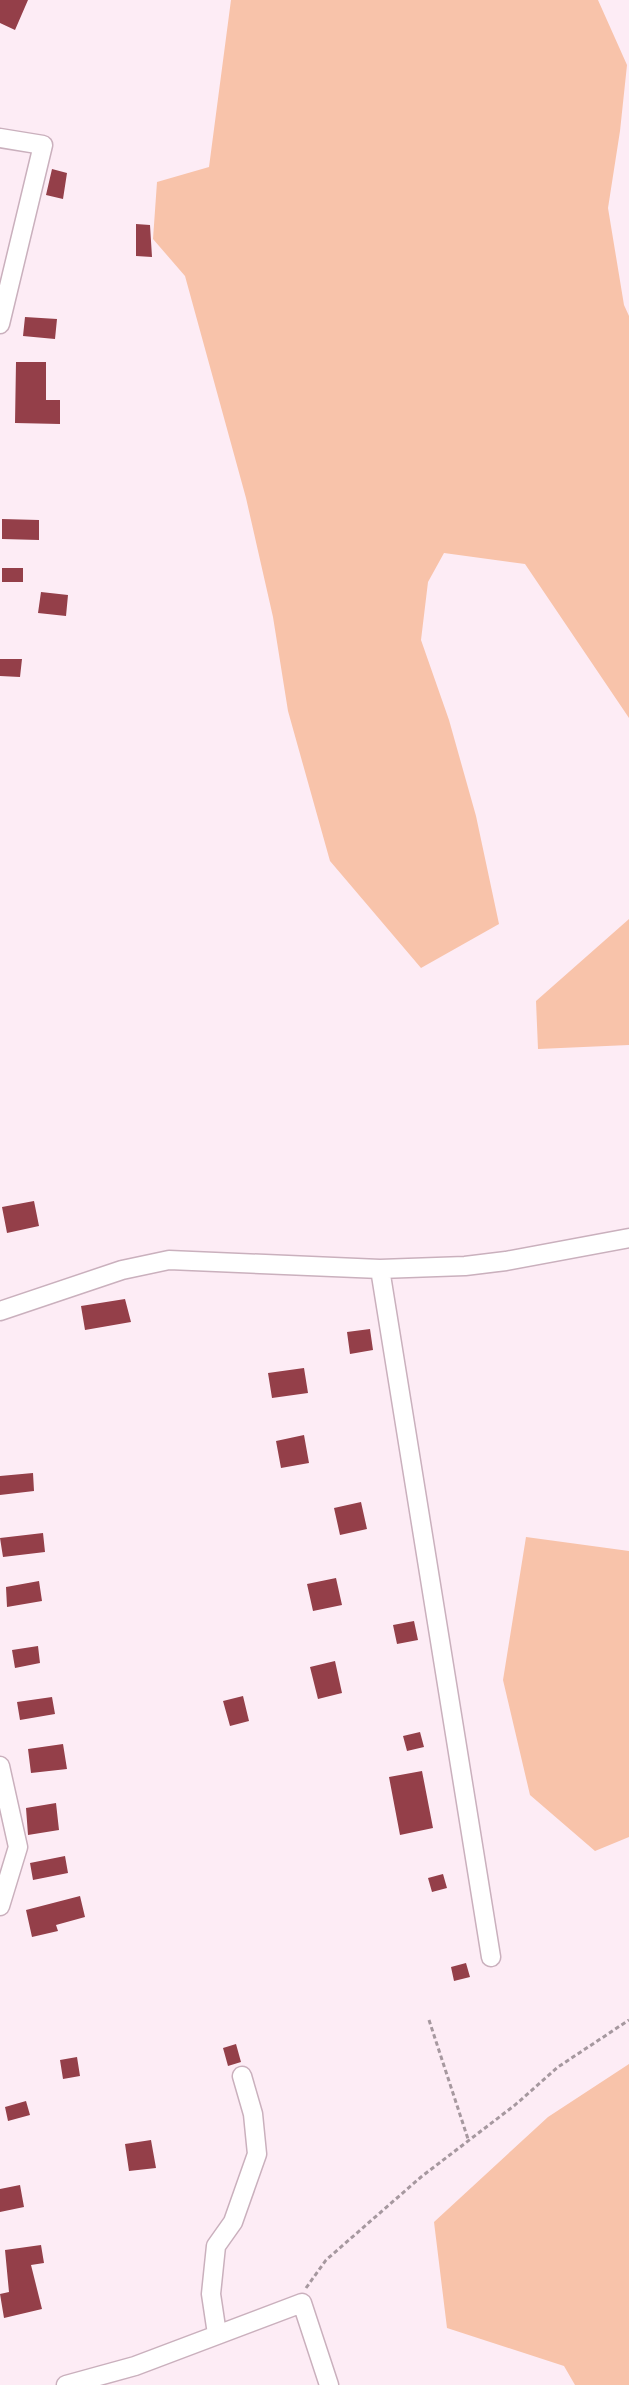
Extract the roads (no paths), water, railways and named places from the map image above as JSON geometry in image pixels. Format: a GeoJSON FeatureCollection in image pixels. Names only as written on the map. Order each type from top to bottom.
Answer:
{"type":"FeatureCollection","features":[{"type":"Feature","properties":{"kind":"street"},"geometry":{"type":"LineString","coordinates":[[0,138],[44,145],[0,324]]}},
{"type":"Feature","properties":{"kind":"street"},"geometry":{"type":"LineString","coordinates":[[0,1311],[122,1270],[169,1260],[380,1269],[496,1263],[629,1238]]}},
{"type":"Feature","properties":{"kind":"street"},"geometry":{"type":"LineString","coordinates":[[380,1269],[491,1957]]}},
{"type":"Feature","properties":{"kind":"street"},"geometry":{"type":"LineString","coordinates":[[0,1767],[18,1847],[3,1888],[0,1906]]}},
{"type":"Feature","properties":{"kind":"street"},"geometry":{"type":"LineString","coordinates":[[217,2334],[211,2294],[216,2246],[233,2222],[257,2154],[254,2114],[242,2076]]}},
{"type":"Feature","properties":{"kind":"street"},"geometry":{"type":"LineString","coordinates":[[66,2385],[135,2366],[302,2303],[329,2385]]}}]}
